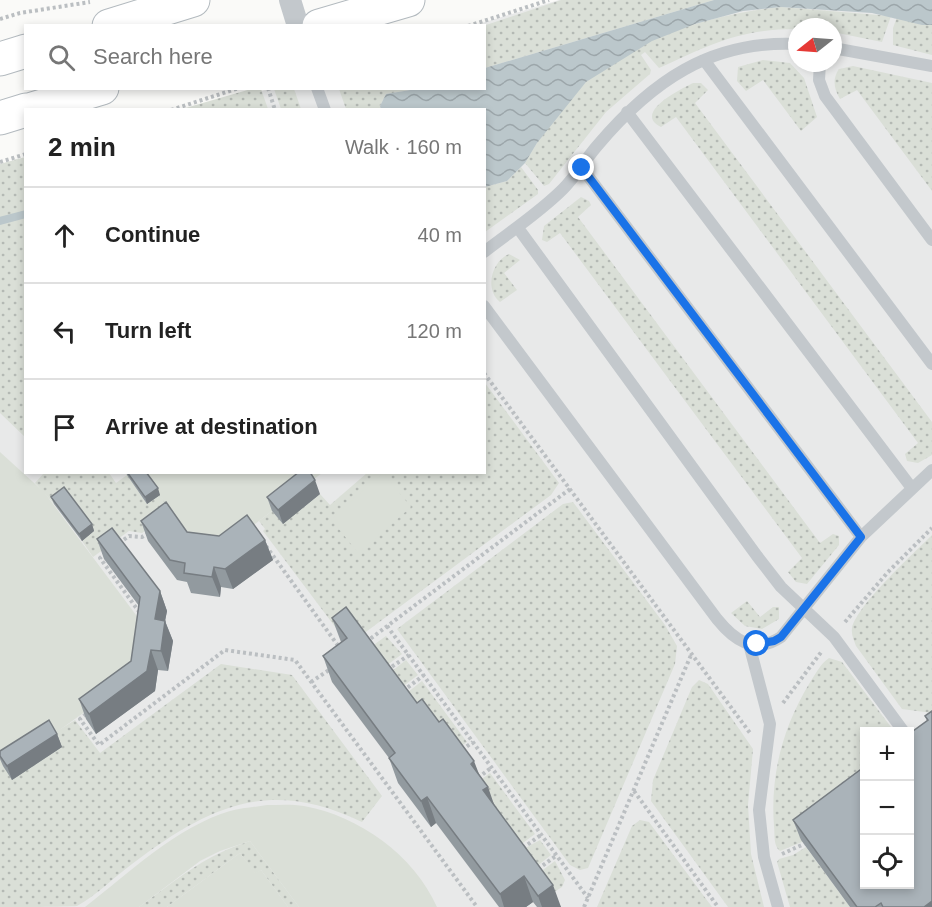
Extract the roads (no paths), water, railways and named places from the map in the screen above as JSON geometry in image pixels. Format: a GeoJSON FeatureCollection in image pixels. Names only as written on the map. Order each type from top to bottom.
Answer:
{"type":"FeatureCollection","features":[{"type":"Feature","properties":{"kind":"main road"},"geometry":{"type":"LineString","coordinates":[[115,24],[193,0]]}},
{"type":"Feature","properties":{"kind":"main road"},"geometry":{"type":"LineString","coordinates":[[326,24],[408,0]]}},
{"type":"Feature","properties":{"kind":"main road"},"geometry":{"type":"LineString","coordinates":[[0,59],[24,52]]}},
{"type":"Feature","properties":{"kind":"main road"},"geometry":{"type":"LineString","coordinates":[[34,108],[95,90]]}},
{"type":"Feature","properties":{"kind":"main road"},"geometry":{"type":"LineString","coordinates":[[0,118],[24,111]]}},
{"type":"Feature","properties":{"kind":"street"},"geometry":{"type":"LineString","coordinates":[[290,0],[297,24]]}},
{"type":"Feature","properties":{"kind":"lane"},"geometry":{"type":"LineString","coordinates":[[486,251],[518,228],[564,188],[627,112],[656,86],[704,60],[752,47],[788,45]]}},
{"type":"Feature","properties":{"kind":"lane"},"geometry":{"type":"LineString","coordinates":[[842,50],[932,66]]}},
{"type":"Feature","properties":{"kind":"lane"},"geometry":{"type":"LineString","coordinates":[[704,60],[932,364]]}},
{"type":"Feature","properties":{"kind":"lane"},"geometry":{"type":"LineString","coordinates":[[819,72],[819,80],[825,96],[932,240]]}},
{"type":"Feature","properties":{"kind":"lane"},"geometry":{"type":"LineString","coordinates":[[318,90],[325,108]]}},
{"type":"Feature","properties":{"kind":"lane"},"geometry":{"type":"LineString","coordinates":[[627,112],[911,487]]}},
{"type":"Feature","properties":{"kind":"lane"},"geometry":{"type":"LineString","coordinates":[[582,168],[861,537]]}},
{"type":"Feature","properties":{"kind":"lane"},"geometry":{"type":"LineString","coordinates":[[518,228],[757,556],[803,610],[834,637],[900,727]]}},
{"type":"Feature","properties":{"kind":"lane"},"geometry":{"type":"LineString","coordinates":[[486,309],[717,619],[732,637],[749,644],[774,641],[803,610],[861,537],[911,487],[932,470]]}},
{"type":"Feature","properties":{"kind":"lane"},"geometry":{"type":"LineString","coordinates":[[749,644],[770,724],[759,810],[764,857],[778,907]]}},
{"type":"Feature","properties":{"kind":"water"},"geometry":{"type":"Polygon","coordinates":[[[714,0],[932,0],[932,25],[922,25],[872,13],[781,7],[743,11],[695,24],[652,41],[586,82],[537,143],[525,163],[507,181],[486,187],[486,108],[380,108],[380,106],[386,94],[410,90],[486,90],[486,68],[714,0]]]}},
{"type":"Feature","properties":{"kind":"waterway"},"geometry":{"type":"LineString","coordinates":[[0,221],[24,215]]}}]}
